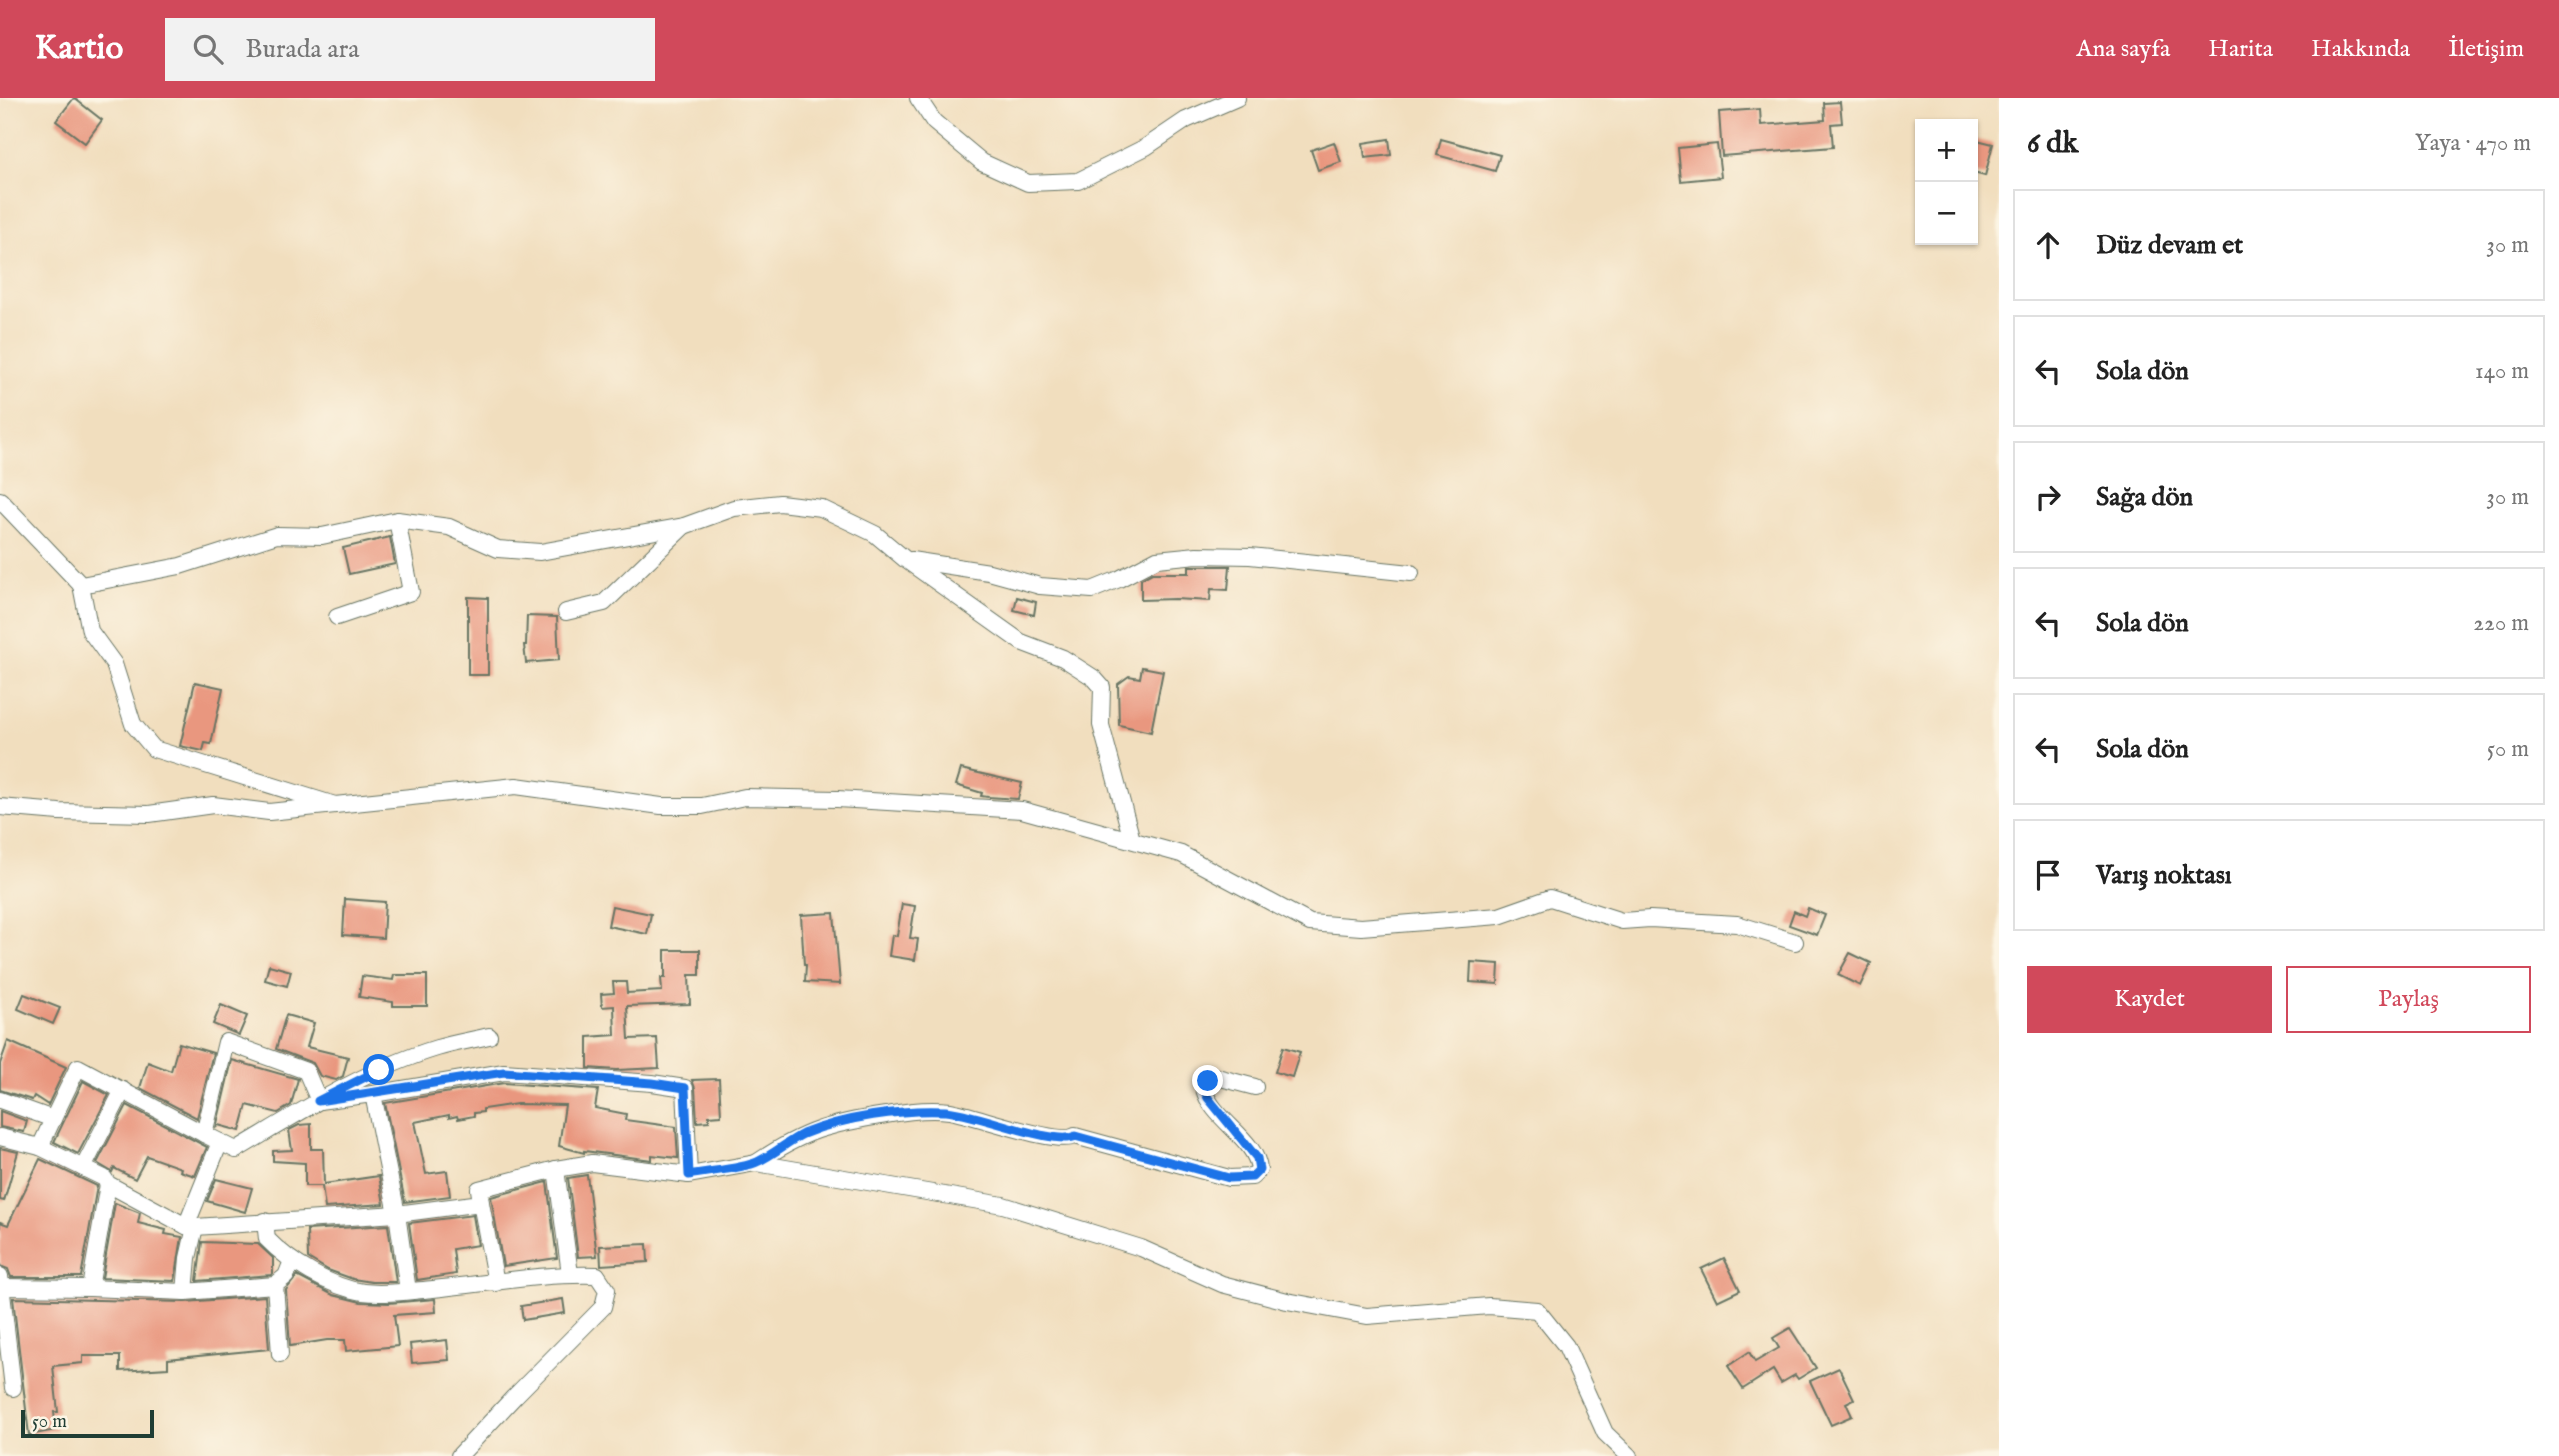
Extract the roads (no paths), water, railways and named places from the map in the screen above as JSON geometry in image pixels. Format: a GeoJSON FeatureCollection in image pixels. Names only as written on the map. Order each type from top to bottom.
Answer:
{"type":"FeatureCollection","features":[{"type":"Feature","properties":{"kind":"street"},"geometry":{"type":"LineString","coordinates":[[918,98],[934,122],[982,162],[1028,183],[1078,181],[1146,147],[1186,120],[1237,98]]}},
{"type":"Feature","properties":{"kind":"street"},"geometry":{"type":"LineString","coordinates":[[0,500],[81,585],[90,631],[114,664],[133,724],[155,749],[335,805]]}},
{"type":"Feature","properties":{"kind":"street"},"geometry":{"type":"LineString","coordinates":[[81,585],[180,566],[277,535],[323,536],[397,520],[449,527],[498,549],[540,552],[684,526],[734,508],[780,503],[821,508],[875,534],[906,560],[1021,642],[1063,659],[1094,678],[1102,687],[1101,725],[1132,840]]}},
{"type":"Feature","properties":{"kind":"street"},"geometry":{"type":"LineString","coordinates":[[337,617],[411,592],[397,520]]}},
{"type":"Feature","properties":{"kind":"street"},"geometry":{"type":"LineString","coordinates":[[566,612],[604,603],[684,526]]}},
{"type":"Feature","properties":{"kind":"street"},"geometry":{"type":"LineString","coordinates":[[906,560],[989,572],[1040,586],[1092,590],[1157,559],[1197,555],[1250,556],[1411,573]]}},
{"type":"Feature","properties":{"kind":"street"},"geometry":{"type":"LineString","coordinates":[[0,807],[59,812],[149,814],[213,806],[269,812],[516,786],[661,806],[702,807],[746,797],[837,799],[1022,810],[1181,854],[1310,923],[1361,927],[1499,916],[1550,898],[1622,921],[1650,919],[1737,924],[1796,942]]}},
{"type":"Feature","properties":{"kind":"street"},"geometry":{"type":"LineString","coordinates":[[40,1147],[78,1067],[236,1150],[318,1101],[379,1070],[437,1048],[489,1036]]}},
{"type":"Feature","properties":{"kind":"street"},"geometry":{"type":"LineString","coordinates":[[204,1134],[226,1042],[306,1071],[318,1101]]}},
{"type":"Feature","properties":{"kind":"street"},"geometry":{"type":"LineString","coordinates":[[318,1101],[504,1072],[685,1088],[689,1175]]}},
{"type":"Feature","properties":{"kind":"street"},"geometry":{"type":"LineString","coordinates":[[756,1163],[787,1142],[834,1123],[915,1110],[983,1118],[1047,1137],[1068,1140],[1075,1136],[1229,1178],[1252,1177],[1259,1170],[1257,1158],[1216,1110],[1204,1089],[1213,1076],[1255,1087]]}},
{"type":"Feature","properties":{"kind":"street"},"geometry":{"type":"LineString","coordinates":[[83,1168],[123,1090]]}},
{"type":"Feature","properties":{"kind":"street"},"geometry":{"type":"LineString","coordinates":[[373,1094],[397,1214],[408,1292]]}},
{"type":"Feature","properties":{"kind":"street"},"geometry":{"type":"LineString","coordinates":[[0,1100],[53,1119]]}},
{"type":"Feature","properties":{"kind":"street"},"geometry":{"type":"LineString","coordinates":[[0,1137],[40,1147],[104,1178],[108,1184],[191,1226],[397,1214],[481,1203]]}},
{"type":"Feature","properties":{"kind":"street"},"geometry":{"type":"LineString","coordinates":[[185,1292],[191,1226],[220,1142]]}},
{"type":"Feature","properties":{"kind":"street"},"geometry":{"type":"LineString","coordinates":[[496,1283],[479,1189],[556,1168],[592,1163],[689,1175],[756,1163],[1003,1205],[1141,1248],[1222,1284],[1287,1301],[1367,1316],[1489,1306],[1537,1310],[1566,1346],[1605,1433],[1629,1456]]}},
{"type":"Feature","properties":{"kind":"street"},"geometry":{"type":"LineString","coordinates":[[556,1168],[569,1274]]}},
{"type":"Feature","properties":{"kind":"street"},"geometry":{"type":"LineString","coordinates":[[90,1288],[108,1184]]}},
{"type":"Feature","properties":{"kind":"street"},"geometry":{"type":"LineString","coordinates":[[265,1221],[267,1239],[292,1261],[322,1277],[364,1292],[408,1292],[569,1274],[597,1275],[607,1290],[603,1307],[459,1456]]}},
{"type":"Feature","properties":{"kind":"street"},"geometry":{"type":"LineString","coordinates":[[13,1388],[1,1283],[185,1292],[275,1285],[286,1276],[292,1261]]}},
{"type":"Feature","properties":{"kind":"street"},"geometry":{"type":"LineString","coordinates":[[275,1285],[280,1354]]}}]}
